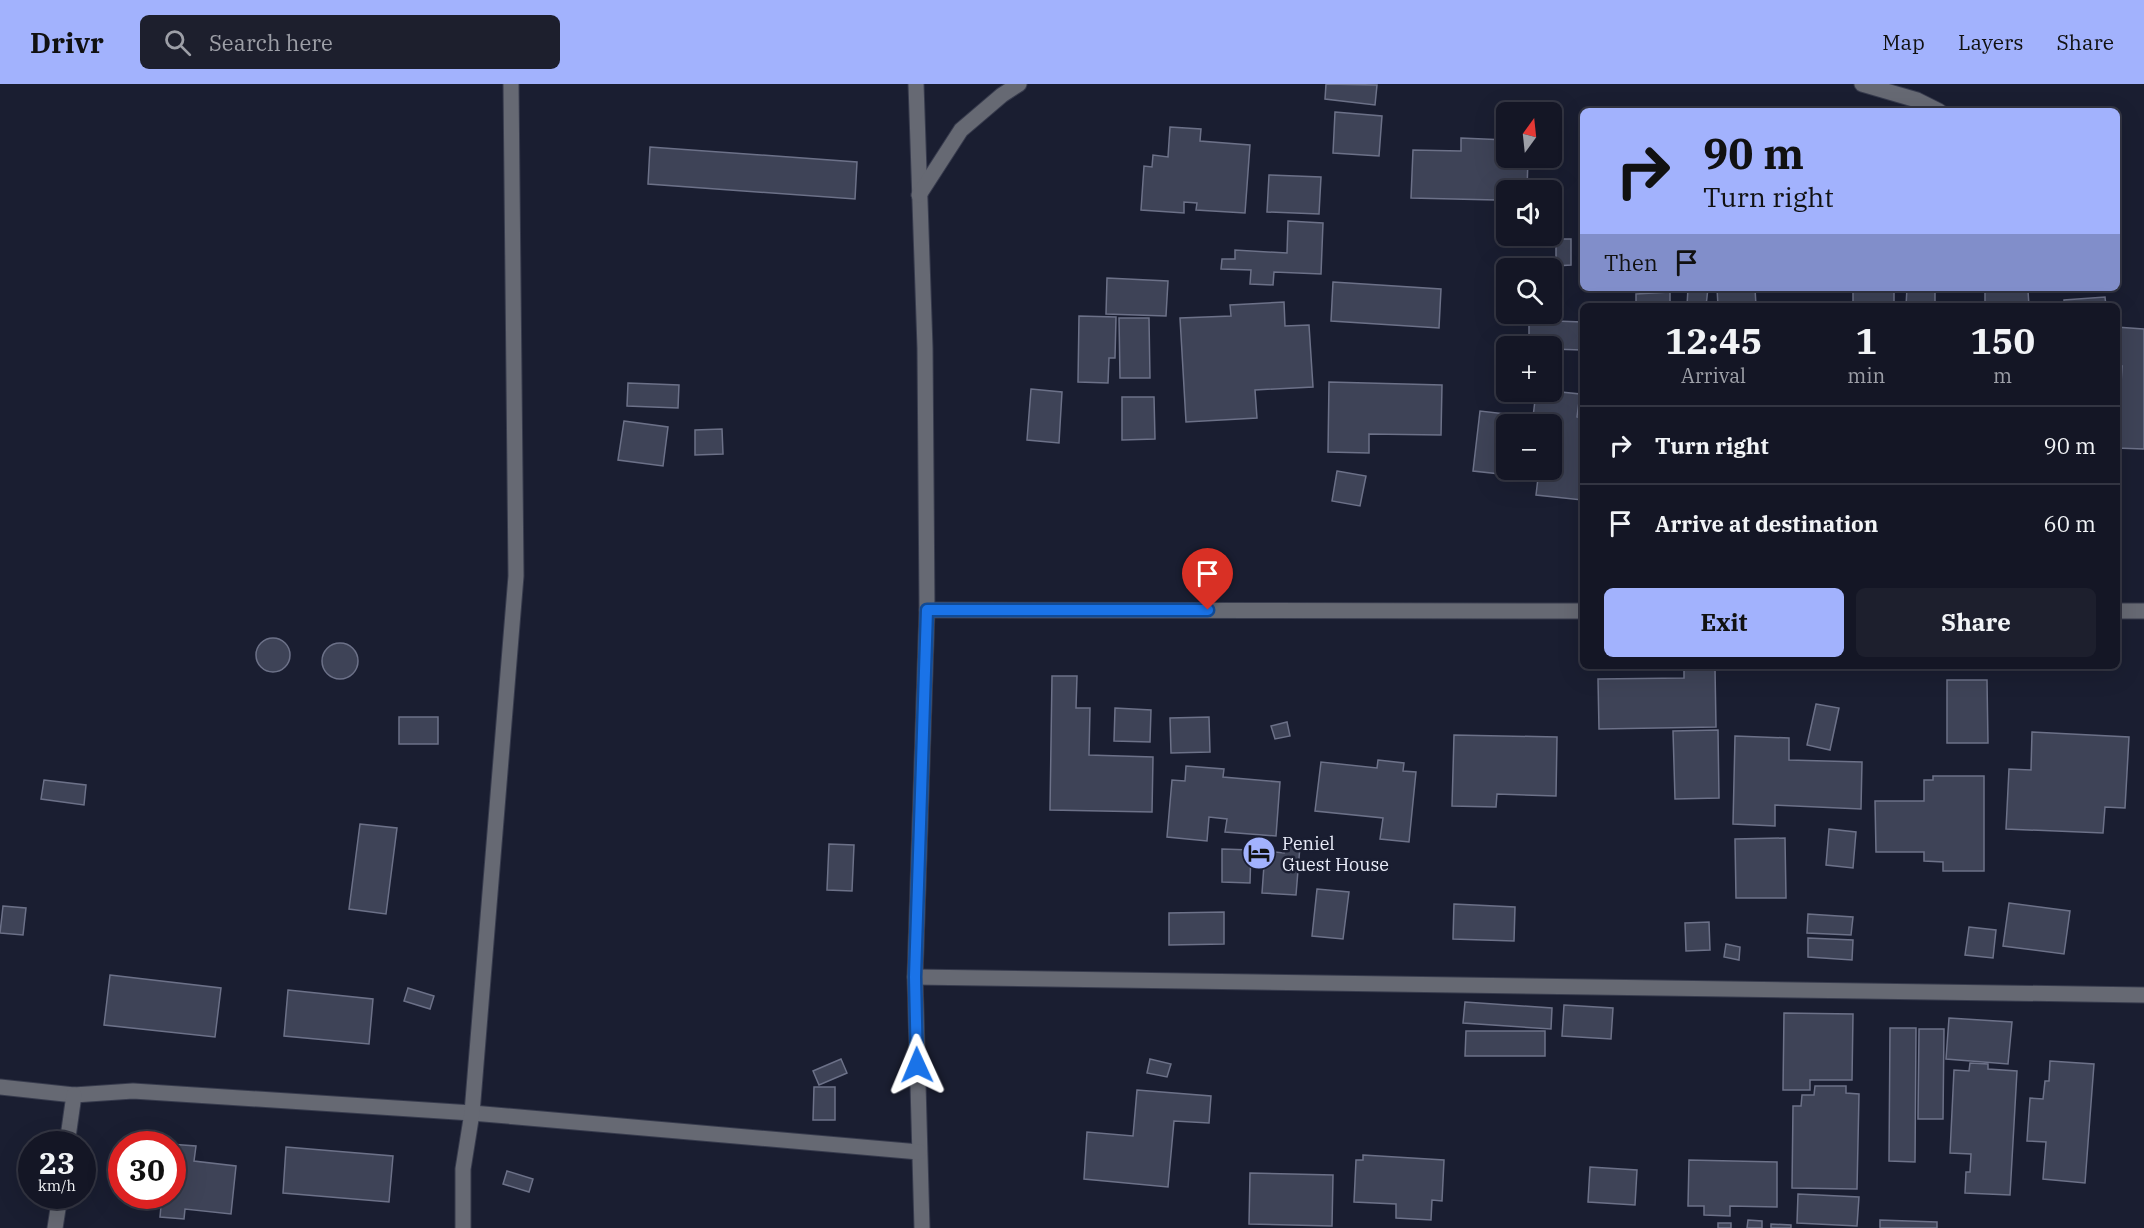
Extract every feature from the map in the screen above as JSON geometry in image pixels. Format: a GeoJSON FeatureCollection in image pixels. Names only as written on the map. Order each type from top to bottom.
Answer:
{"type":"FeatureCollection","features":[{"type":"Feature","properties":{"kind":"street"},"geometry":{"type":"LineString","coordinates":[[463,1228],[463,1168],[472,1113],[516,576],[511,84]]}},
{"type":"Feature","properties":{"kind":"street"},"geometry":{"type":"LineString","coordinates":[[919,195],[961,130],[1002,94],[1019,84]]}},
{"type":"Feature","properties":{"kind":"street"},"geometry":{"type":"LineString","coordinates":[[1862,84],[1917,100],[1933,108]]}},
{"type":"Feature","properties":{"kind":"street"},"geometry":{"type":"LineString","coordinates":[[914,85],[925,348],[927,610],[915,977],[922,1228]]}},
{"type":"Feature","properties":{"kind":"street"},"geometry":{"type":"LineString","coordinates":[[927,610],[1580,611]]}},
{"type":"Feature","properties":{"kind":"street"},"geometry":{"type":"LineString","coordinates":[[2120,611],[2144,611]]}},
{"type":"Feature","properties":{"kind":"street"},"geometry":{"type":"LineString","coordinates":[[915,977],[2144,995]]}},
{"type":"Feature","properties":{"kind":"street"},"geometry":{"type":"LineString","coordinates":[[0,1086],[75,1095],[133,1091],[472,1113],[919,1152]]}},
{"type":"Feature","properties":{"kind":"street"},"geometry":{"type":"LineString","coordinates":[[69,1131],[75,1095]]}},
{"type":"Feature","properties":{"kind":"street"},"geometry":{"type":"LineString","coordinates":[[55,1228],[58,1209]]}},
{"type":"Feature","properties":{"kind":"building"},"geometry":{"type":"Polygon","coordinates":[[[1326,84],[1377,85],[1375,105],[1325,99],[1326,84]]]}},
{"type":"Feature","properties":{"kind":"building"},"geometry":{"type":"Polygon","coordinates":[[[1335,112],[1382,116],[1379,156],[1333,153],[1335,112]]]}},
{"type":"Feature","properties":{"kind":"building"},"geometry":{"type":"Polygon","coordinates":[[[1170,127],[1201,129],[1200,141],[1250,145],[1245,213],[1196,210],[1197,203],[1184,202],[1184,213],[1141,210],[1144,166],[1152,167],[1153,155],[1168,157],[1170,127]]]}},
{"type":"Feature","properties":{"kind":"building"},"geometry":{"type":"Polygon","coordinates":[[[1461,138],[1496,140],[1496,168],[1528,168],[1527,180],[1496,180],[1496,200],[1411,198],[1413,150],[1461,151],[1461,138]]]}},
{"type":"Feature","properties":{"kind":"building"},"geometry":{"type":"Polygon","coordinates":[[[650,147],[857,162],[855,199],[648,184],[650,147]]]}},
{"type":"Feature","properties":{"kind":"building"},"geometry":{"type":"Polygon","coordinates":[[[1269,175],[1321,177],[1319,214],[1267,212],[1269,175]]]}},
{"type":"Feature","properties":{"kind":"building"},"geometry":{"type":"Polygon","coordinates":[[[1288,221],[1323,223],[1321,274],[1274,272],[1273,285],[1250,284],[1251,270],[1221,269],[1222,259],[1235,259],[1235,250],[1287,253],[1288,221]]]}},
{"type":"Feature","properties":{"kind":"building"},"geometry":{"type":"Polygon","coordinates":[[[1562,239],[1571,239],[1571,265],[1562,266],[1562,258],[1556,258],[1556,246],[1562,246],[1562,239]]]}},
{"type":"Feature","properties":{"kind":"building"},"geometry":{"type":"Polygon","coordinates":[[[1107,278],[1168,281],[1166,316],[1106,314],[1107,278]]]}},
{"type":"Feature","properties":{"kind":"building"},"geometry":{"type":"Polygon","coordinates":[[[1333,282],[1441,289],[1439,328],[1331,321],[1333,282]]]}},
{"type":"Feature","properties":{"kind":"building"},"geometry":{"type":"Polygon","coordinates":[[[1688,291],[1708,291],[1706,303],[1687,303],[1688,291]]]}},
{"type":"Feature","properties":{"kind":"building"},"geometry":{"type":"Polygon","coordinates":[[[1717,291],[1755,291],[1756,303],[1718,303],[1717,291]]]}},
{"type":"Feature","properties":{"kind":"building"},"geometry":{"type":"Polygon","coordinates":[[[1853,291],[1894,291],[1894,303],[1853,303],[1853,291]]]}},
{"type":"Feature","properties":{"kind":"building"},"geometry":{"type":"Polygon","coordinates":[[[1907,291],[1935,291],[1935,303],[1906,303],[1907,291]]]}},
{"type":"Feature","properties":{"kind":"building"},"geometry":{"type":"Polygon","coordinates":[[[2028,291],[2029,303],[1985,303],[1985,292],[2028,291]]]}},
{"type":"Feature","properties":{"kind":"building"},"geometry":{"type":"Polygon","coordinates":[[[1670,292],[1670,303],[1636,303],[1636,294],[1670,292]]]}},
{"type":"Feature","properties":{"kind":"building"},"geometry":{"type":"Polygon","coordinates":[[[2105,297],[2106,303],[2064,303],[2064,300],[2105,297]]]}},
{"type":"Feature","properties":{"kind":"building"},"geometry":{"type":"Polygon","coordinates":[[[1284,302],[1285,326],[1309,325],[1313,387],[1255,390],[1257,418],[1186,422],[1180,318],[1231,316],[1230,305],[1284,302]]]}},
{"type":"Feature","properties":{"kind":"building"},"geometry":{"type":"Polygon","coordinates":[[[1079,316],[1116,317],[1115,358],[1109,358],[1108,383],[1078,382],[1079,316]]]}},
{"type":"Feature","properties":{"kind":"building"},"geometry":{"type":"Polygon","coordinates":[[[1119,318],[1149,318],[1150,378],[1120,378],[1119,318]]]}},
{"type":"Feature","properties":{"kind":"building"},"geometry":{"type":"Polygon","coordinates":[[[1580,322],[1580,350],[1562,349],[1562,336],[1529,336],[1529,324],[1580,322]]]}},
{"type":"Feature","properties":{"kind":"building"},"geometry":{"type":"Polygon","coordinates":[[[2120,327],[2144,329],[2144,449],[2120,448],[2122,366],[2120,366],[2120,327]]]}},
{"type":"Feature","properties":{"kind":"building"},"geometry":{"type":"Polygon","coordinates":[[[1329,382],[1442,385],[1441,435],[1369,434],[1369,453],[1328,452],[1329,382]]]}},
{"type":"Feature","properties":{"kind":"building"},"geometry":{"type":"Polygon","coordinates":[[[628,383],[679,385],[678,408],[627,406],[628,383]]]}},
{"type":"Feature","properties":{"kind":"building"},"geometry":{"type":"Polygon","coordinates":[[[1031,389],[1062,392],[1059,443],[1027,440],[1031,389]]]}},
{"type":"Feature","properties":{"kind":"building"},"geometry":{"type":"Polygon","coordinates":[[[1562,392],[1580,394],[1577,417],[1580,418],[1580,500],[1536,495],[1538,480],[1562,480],[1562,414],[1533,414],[1535,402],[1562,402],[1562,392]]]}},
{"type":"Feature","properties":{"kind":"building"},"geometry":{"type":"Polygon","coordinates":[[[1122,397],[1154,397],[1155,439],[1122,440],[1122,397]]]}},
{"type":"Feature","properties":{"kind":"building"},"geometry":{"type":"Polygon","coordinates":[[[1480,411],[1506,414],[1496,414],[1496,473],[1473,471],[1480,411]]]}},
{"type":"Feature","properties":{"kind":"building"},"geometry":{"type":"Polygon","coordinates":[[[624,421],[668,427],[663,466],[618,460],[624,421]]]}},
{"type":"Feature","properties":{"kind":"building"},"geometry":{"type":"Polygon","coordinates":[[[722,429],[723,454],[695,455],[695,430],[722,429]]]}},
{"type":"Feature","properties":{"kind":"building"},"geometry":{"type":"Polygon","coordinates":[[[1337,471],[1366,476],[1360,506],[1332,501],[1337,471]]]}},
{"type":"Feature","properties":{"kind":"building"},"geometry":{"type":"Polygon","coordinates":[[[273,638],[285,643],[290,655],[285,667],[273,672],[261,667],[256,655],[261,643],[273,638]]]}},
{"type":"Feature","properties":{"kind":"building"},"geometry":{"type":"Polygon","coordinates":[[[340,643],[353,648],[358,661],[353,674],[340,679],[327,674],[322,661],[327,648],[340,643]]]}},
{"type":"Feature","properties":{"kind":"building"},"geometry":{"type":"Polygon","coordinates":[[[1684,669],[1715,669],[1716,727],[1599,729],[1598,679],[1684,678],[1684,669]]]}},
{"type":"Feature","properties":{"kind":"building"},"geometry":{"type":"Polygon","coordinates":[[[1052,676],[1077,676],[1076,708],[1090,708],[1089,755],[1153,757],[1152,812],[1050,810],[1052,676]]]}},
{"type":"Feature","properties":{"kind":"building"},"geometry":{"type":"Polygon","coordinates":[[[1947,680],[1987,680],[1988,743],[1947,743],[1947,680]]]}},
{"type":"Feature","properties":{"kind":"building"},"geometry":{"type":"Polygon","coordinates":[[[1816,704],[1839,708],[1830,750],[1807,745],[1816,704]]]}},
{"type":"Feature","properties":{"kind":"building"},"geometry":{"type":"Polygon","coordinates":[[[1115,708],[1151,710],[1150,742],[1114,741],[1115,708]]]}},
{"type":"Feature","properties":{"kind":"building"},"geometry":{"type":"Polygon","coordinates":[[[399,717],[438,717],[438,744],[399,744],[399,717]]]}},
{"type":"Feature","properties":{"kind":"building"},"geometry":{"type":"Polygon","coordinates":[[[1209,717],[1210,752],[1171,753],[1170,718],[1209,717]]]}},
{"type":"Feature","properties":{"kind":"building"},"geometry":{"type":"Polygon","coordinates":[[[1287,722],[1290,736],[1275,739],[1271,726],[1287,722]]]}},
{"type":"Feature","properties":{"kind":"building"},"geometry":{"type":"Polygon","coordinates":[[[1718,730],[1719,798],[1675,799],[1673,731],[1718,730]]]}},
{"type":"Feature","properties":{"kind":"building"},"geometry":{"type":"Polygon","coordinates":[[[2032,732],[2129,737],[2125,808],[2105,807],[2103,833],[2006,829],[2009,769],[2031,770],[2032,732]]]}},
{"type":"Feature","properties":{"kind":"building"},"geometry":{"type":"Polygon","coordinates":[[[1454,735],[1557,737],[1556,796],[1497,794],[1496,807],[1452,806],[1454,735]]]}},
{"type":"Feature","properties":{"kind":"building"},"geometry":{"type":"Polygon","coordinates":[[[1735,736],[1789,738],[1789,760],[1862,762],[1861,809],[1775,805],[1775,826],[1733,824],[1735,736]]]}},
{"type":"Feature","properties":{"kind":"building"},"geometry":{"type":"Polygon","coordinates":[[[1378,760],[1404,763],[1403,771],[1416,772],[1409,842],[1380,839],[1383,818],[1315,811],[1321,762],[1377,768],[1378,760]]]}},
{"type":"Feature","properties":{"kind":"building"},"geometry":{"type":"Polygon","coordinates":[[[1186,766],[1224,769],[1223,777],[1280,782],[1276,836],[1225,832],[1227,819],[1209,817],[1207,841],[1167,837],[1172,780],[1185,781],[1186,766]]]}},
{"type":"Feature","properties":{"kind":"building"},"geometry":{"type":"Polygon","coordinates":[[[1933,776],[1984,776],[1984,871],[1943,871],[1943,862],[1924,861],[1924,852],[1876,852],[1875,801],[1924,801],[1924,780],[1933,780],[1933,776]]]}},
{"type":"Feature","properties":{"kind":"building"},"geometry":{"type":"Polygon","coordinates":[[[44,780],[86,785],[84,805],[41,799],[44,780]]]}},
{"type":"Feature","properties":{"kind":"building"},"geometry":{"type":"Polygon","coordinates":[[[360,824],[397,828],[386,914],[349,909],[360,824]]]}},
{"type":"Feature","properties":{"kind":"building"},"geometry":{"type":"Polygon","coordinates":[[[1829,829],[1856,832],[1853,868],[1826,865],[1829,829]]]}},
{"type":"Feature","properties":{"kind":"building"},"geometry":{"type":"Polygon","coordinates":[[[1785,838],[1786,898],[1736,898],[1735,839],[1785,838]]]}},
{"type":"Feature","properties":{"kind":"building"},"geometry":{"type":"Polygon","coordinates":[[[829,844],[854,845],[852,891],[827,890],[829,844]]]}},
{"type":"Feature","properties":{"kind":"building"},"geometry":{"type":"Polygon","coordinates":[[[1284,844],[1300,846],[1296,895],[1262,893],[1265,851],[1284,853],[1284,844]]]}},
{"type":"Feature","properties":{"kind":"building"},"geometry":{"type":"Polygon","coordinates":[[[1222,849],[1251,850],[1250,883],[1222,882],[1222,849]]]}},
{"type":"Feature","properties":{"kind":"building"},"geometry":{"type":"Polygon","coordinates":[[[1317,889],[1349,892],[1343,939],[1312,936],[1317,889]]]}},
{"type":"Feature","properties":{"kind":"building"},"geometry":{"type":"Polygon","coordinates":[[[2009,903],[2070,911],[2064,954],[2003,946],[2009,903]]]}},
{"type":"Feature","properties":{"kind":"building"},"geometry":{"type":"Polygon","coordinates":[[[1454,904],[1515,907],[1514,941],[1453,939],[1454,904]]]}},
{"type":"Feature","properties":{"kind":"building"},"geometry":{"type":"Polygon","coordinates":[[[3,906],[26,908],[23,935],[0,933],[3,906]]]}},
{"type":"Feature","properties":{"kind":"building"},"geometry":{"type":"Polygon","coordinates":[[[1224,912],[1224,944],[1169,945],[1169,913],[1224,912]]]}},
{"type":"Feature","properties":{"kind":"building"},"geometry":{"type":"Polygon","coordinates":[[[1808,914],[1853,917],[1851,935],[1807,933],[1808,914]]]}},
{"type":"Feature","properties":{"kind":"building"},"geometry":{"type":"Polygon","coordinates":[[[1709,922],[1710,950],[1686,951],[1685,923],[1709,922]]]}},
{"type":"Feature","properties":{"kind":"building"},"geometry":{"type":"Polygon","coordinates":[[[1969,927],[1996,930],[1993,958],[1965,955],[1969,927]]]}},
{"type":"Feature","properties":{"kind":"building"},"geometry":{"type":"Polygon","coordinates":[[[1808,938],[1853,940],[1852,960],[1808,957],[1808,938]]]}},
{"type":"Feature","properties":{"kind":"building"},"geometry":{"type":"Polygon","coordinates":[[[1726,944],[1740,947],[1739,960],[1724,957],[1726,944]]]}},
{"type":"Feature","properties":{"kind":"building"},"geometry":{"type":"Polygon","coordinates":[[[110,975],[221,988],[215,1037],[104,1025],[110,975]]]}},
{"type":"Feature","properties":{"kind":"building"},"geometry":{"type":"Polygon","coordinates":[[[408,988],[434,996],[430,1009],[404,1001],[408,988]]]}},
{"type":"Feature","properties":{"kind":"building"},"geometry":{"type":"Polygon","coordinates":[[[288,990],[373,999],[369,1044],[284,1036],[288,990]]]}},
{"type":"Feature","properties":{"kind":"building"},"geometry":{"type":"Polygon","coordinates":[[[1465,1002],[1552,1008],[1551,1029],[1463,1023],[1465,1002]]]}},
{"type":"Feature","properties":{"kind":"building"},"geometry":{"type":"Polygon","coordinates":[[[1564,1005],[1613,1008],[1611,1039],[1562,1036],[1564,1005]]]}},
{"type":"Feature","properties":{"kind":"building"},"geometry":{"type":"Polygon","coordinates":[[[1784,1013],[1853,1014],[1852,1080],[1810,1080],[1810,1090],[1783,1090],[1784,1013]]]}},
{"type":"Feature","properties":{"kind":"building"},"geometry":{"type":"Polygon","coordinates":[[[1949,1018],[2012,1022],[2008,1064],[1946,1059],[1949,1018]]]}},
{"type":"Feature","properties":{"kind":"building"},"geometry":{"type":"Polygon","coordinates":[[[1890,1028],[1916,1028],[1915,1162],[1889,1161],[1890,1028]]]}},
{"type":"Feature","properties":{"kind":"building"},"geometry":{"type":"Polygon","coordinates":[[[1919,1029],[1944,1029],[1943,1119],[1918,1119],[1919,1029]]]}},
{"type":"Feature","properties":{"kind":"building"},"geometry":{"type":"Polygon","coordinates":[[[1466,1031],[1545,1031],[1545,1056],[1465,1056],[1466,1031]]]}},
{"type":"Feature","properties":{"kind":"building"},"geometry":{"type":"Polygon","coordinates":[[[841,1059],[847,1073],[819,1085],[813,1071],[841,1059]]]}},
{"type":"Feature","properties":{"kind":"building"},"geometry":{"type":"Polygon","coordinates":[[[1150,1059],[1171,1064],[1167,1077],[1147,1073],[1150,1059]]]}},
{"type":"Feature","properties":{"kind":"building"},"geometry":{"type":"Polygon","coordinates":[[[2050,1061],[2094,1064],[2085,1183],[2043,1179],[2046,1142],[2027,1141],[2030,1098],[2043,1099],[2045,1081],[2049,1081],[2050,1061]]]}},
{"type":"Feature","properties":{"kind":"building"},"geometry":{"type":"Polygon","coordinates":[[[1970,1063],[1988,1064],[1988,1069],[2017,1071],[2010,1195],[1965,1193],[1966,1172],[1970,1172],[1971,1154],[1950,1153],[1954,1070],[1969,1071],[1970,1063]]]}},
{"type":"Feature","properties":{"kind":"building"},"geometry":{"type":"Polygon","coordinates":[[[1815,1086],[1846,1086],[1846,1093],[1859,1094],[1857,1189],[1792,1188],[1793,1106],[1801,1106],[1802,1095],[1814,1095],[1815,1086]]]}},
{"type":"Feature","properties":{"kind":"building"},"geometry":{"type":"Polygon","coordinates":[[[814,1087],[835,1087],[835,1120],[813,1120],[814,1087]]]}},
{"type":"Feature","properties":{"kind":"building"},"geometry":{"type":"Polygon","coordinates":[[[1137,1090],[1211,1096],[1209,1123],[1174,1121],[1168,1187],[1084,1179],[1087,1132],[1133,1136],[1137,1090]]]}},
{"type":"Feature","properties":{"kind":"building"},"geometry":{"type":"Polygon","coordinates":[[[186,1145],[196,1146],[194,1161],[236,1166],[231,1214],[185,1209],[186,1145]]]}},
{"type":"Feature","properties":{"kind":"building"},"geometry":{"type":"Polygon","coordinates":[[[286,1147],[393,1156],[389,1202],[283,1193],[286,1147]]]}},
{"type":"Feature","properties":{"kind":"building"},"geometry":{"type":"Polygon","coordinates":[[[1363,1155],[1444,1160],[1442,1201],[1432,1200],[1431,1220],[1396,1218],[1396,1204],[1354,1202],[1356,1160],[1363,1160],[1363,1155]]]}},
{"type":"Feature","properties":{"kind":"building"},"geometry":{"type":"Polygon","coordinates":[[[1689,1160],[1777,1162],[1777,1207],[1730,1206],[1730,1216],[1704,1215],[1704,1206],[1688,1206],[1689,1160]]]}},
{"type":"Feature","properties":{"kind":"building"},"geometry":{"type":"Polygon","coordinates":[[[1590,1167],[1637,1170],[1635,1205],[1588,1202],[1590,1167]]]}},
{"type":"Feature","properties":{"kind":"building"},"geometry":{"type":"Polygon","coordinates":[[[507,1171],[533,1179],[529,1192],[503,1184],[507,1171]]]}},
{"type":"Feature","properties":{"kind":"building"},"geometry":{"type":"Polygon","coordinates":[[[1250,1173],[1333,1175],[1332,1226],[1249,1224],[1250,1173]]]}},
{"type":"Feature","properties":{"kind":"building"},"geometry":{"type":"Polygon","coordinates":[[[1798,1194],[1859,1197],[1857,1226],[1797,1223],[1798,1194]]]}},
{"type":"Feature","properties":{"kind":"building"},"geometry":{"type":"Polygon","coordinates":[[[161,1209],[185,1209],[184,1219],[160,1217],[161,1209]]]}},
{"type":"Feature","properties":{"kind":"building"},"geometry":{"type":"Polygon","coordinates":[[[1748,1220],[1762,1221],[1762,1228],[1747,1228],[1748,1220]]]}},
{"type":"Feature","properties":{"kind":"building"},"geometry":{"type":"Polygon","coordinates":[[[1880,1220],[1937,1222],[1937,1228],[1880,1228],[1880,1220]]]}},
{"type":"Feature","properties":{"kind":"building"},"geometry":{"type":"Polygon","coordinates":[[[1718,1223],[1731,1223],[1731,1228],[1718,1228],[1718,1223]]]}},
{"type":"Feature","properties":{"kind":"building"},"geometry":{"type":"Polygon","coordinates":[[[1771,1224],[1791,1225],[1791,1228],[1771,1228],[1771,1224]]]}},
{"type":"Feature","properties":{"kind":"place","name":"Peniel Guest House"},"geometry":{"type":"Point","coordinates":[1259,853]}},
{"type":"Feature","properties":{"kind":"route"},"geometry":{"type":"LineString","coordinates":[[917,1065],[915,977],[927,610],[1208,610]]}}]}
